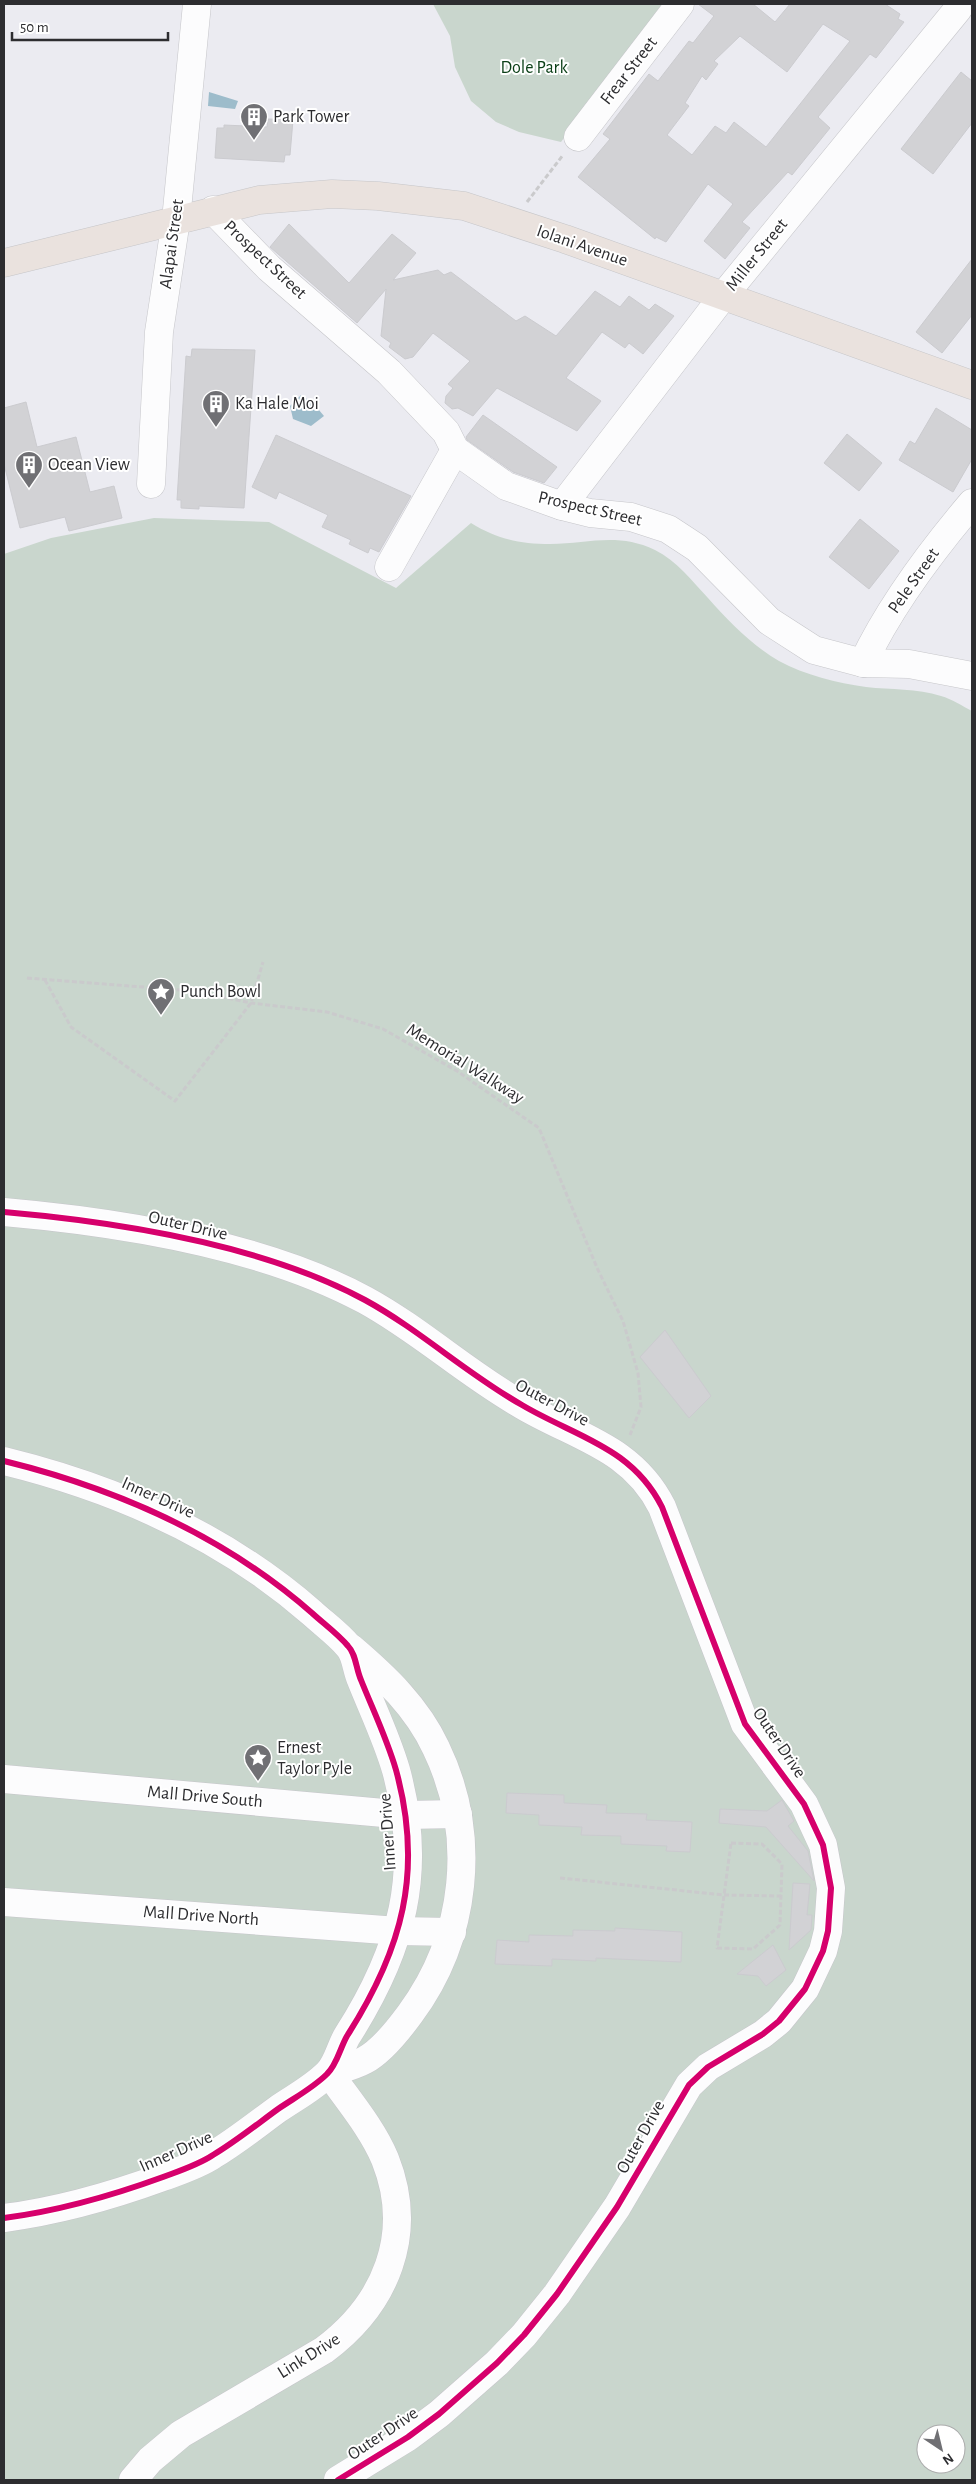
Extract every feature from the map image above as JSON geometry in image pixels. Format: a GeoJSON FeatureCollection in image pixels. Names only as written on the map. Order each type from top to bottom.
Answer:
{"type":"FeatureCollection","features":[{"type":"Feature","properties":{"kind":"main road","name":"Iolani Avenue"},"geometry":{"type":"LineString","coordinates":[[176,220],[259,200],[332,194],[378,196],[464,206],[724,295],[972,385]]}},
{"type":"Feature","properties":{"kind":"main road"},"geometry":{"type":"LineString","coordinates":[[4,262],[176,220]]}},
{"type":"Feature","properties":{"kind":"street","name":"Alapai Street"},"geometry":{"type":"LineString","coordinates":[[151,484],[160,332],[176,220],[197,4]]}},
{"type":"Feature","properties":{"kind":"street","name":"Frear Street"},"geometry":{"type":"LineString","coordinates":[[578,137],[680,4]]}},
{"type":"Feature","properties":{"kind":"street","name":"Miller Street"},"geometry":{"type":"LineString","coordinates":[[562,506],[724,295],[961,11]]}},
{"type":"Feature","properties":{"kind":"street","name":"Prospect Street"},"geometry":{"type":"LineString","coordinates":[[213,210],[269,268],[389,372],[446,432],[456,450],[506,486],[562,506],[590,513],[631,517],[668,529],[696,548],[769,621],[814,650],[864,663],[909,664],[972,676]]}},
{"type":"Feature","properties":{"kind":"street"},"geometry":{"type":"LineString","coordinates":[[389,567],[456,450]]}},
{"type":"Feature","properties":{"kind":"street","name":"Pele Street"},"geometry":{"type":"LineString","coordinates":[[864,663],[879,630],[954,524],[972,503]]}},
{"type":"Feature","properties":{"kind":"street","name":"Outer Drive"},"geometry":{"type":"LineString","coordinates":[[4,1212],[85,1221],[160,1234],[242,1254],[309,1276],[378,1307],[521,1405],[621,1456],[646,1480],[662,1507],[745,1724],[804,1804],[815,1824],[828,1866],[831,1888],[826,1938],[815,1970],[805,1989],[779,2021],[763,2034],[708,2067],[689,2085],[617,2207],[562,2286],[524,2335],[497,2363],[439,2414],[400,2442],[338,2480]]}},
{"type":"Feature","properties":{"kind":"street","name":"Inner Drive"},"geometry":{"type":"LineString","coordinates":[[4,1461],[108,1492],[200,1533],[245,1561],[292,1596],[351,1648],[360,1678],[373,1705],[393,1761],[406,1815],[407,1871],[398,1931],[377,1988],[345,2039],[329,2072],[211,2157],[106,2196],[31,2214],[4,2218]]}},
{"type":"Feature","properties":{"kind":"street"},"geometry":{"type":"LineString","coordinates":[[329,2072],[366,2060],[405,2021],[434,1976],[452,1932],[462,1872],[458,1814],[446,1771],[424,1726],[392,1685],[351,1648]]}},
{"type":"Feature","properties":{"kind":"street","name":"Mall Drive South"},"geometry":{"type":"LineString","coordinates":[[4,1779],[406,1815],[458,1814]]}},
{"type":"Feature","properties":{"kind":"street","name":"Mall Drive North"},"geometry":{"type":"LineString","coordinates":[[4,1902],[398,1931],[452,1932]]}},
{"type":"Feature","properties":{"kind":"street","name":"Link Drive"},"geometry":{"type":"LineString","coordinates":[[132,2480],[150,2460],[180,2434],[324,2350],[342,2337],[362,2316],[382,2285],[395,2244],[396,2200],[392,2178],[375,2138],[329,2072]]}},
{"type":"Feature","properties":{"kind":"path"},"geometry":{"type":"LineString","coordinates":[[511,222],[578,137]]}},
{"type":"Feature","properties":{"kind":"path"},"geometry":{"type":"LineString","coordinates":[[45,980],[71,1027],[175,1101],[252,1003],[263,962]]}},
{"type":"Feature","properties":{"kind":"path"},"geometry":{"type":"LineString","coordinates":[[731,1843],[762,1844],[782,1864],[780,1925],[753,1949],[717,1948],[724,1895],[731,1843]]}},
{"type":"Feature","properties":{"kind":"path"},"geometry":{"type":"LineString","coordinates":[[560,1878],[724,1895],[781,1896]]}},
{"type":"Feature","properties":{"kind":"green space","name":"Dole Park"},"geometry":{"type":"Polygon","coordinates":[[[433,4],[662,4],[561,142],[519,132],[496,122],[471,101],[455,67],[450,36],[433,4]]]}},
{"type":"Feature","properties":{"kind":"green space"},"geometry":{"type":"Polygon","coordinates":[[[154,518],[269,522],[396,588],[471,523],[500,537],[529,543],[564,544],[602,540],[628,541],[655,550],[670,560],[684,572],[741,632],[769,655],[789,666],[821,678],[844,683],[932,693],[949,699],[972,711],[972,2480],[4,2480],[4,554],[51,538],[154,518]]]}},
{"type":"Feature","properties":{"kind":"water"},"geometry":{"type":"Polygon","coordinates":[[[209,92],[238,101],[235,109],[208,106],[209,92]]]}},
{"type":"Feature","properties":{"kind":"water"},"geometry":{"type":"Polygon","coordinates":[[[301,395],[313,403],[324,416],[311,426],[293,419],[290,406],[301,395]]]}},
{"type":"Feature","properties":{"kind":"building"},"geometry":{"type":"Polygon","coordinates":[[[698,4],[753,4],[775,22],[790,4],[885,4],[900,14],[898,19],[904,22],[876,58],[870,54],[818,117],[830,128],[792,175],[788,172],[742,222],[750,228],[725,259],[704,241],[733,204],[708,184],[666,242],[656,237],[655,239],[578,177],[610,139],[603,134],[649,74],[658,81],[689,41],[693,43],[714,16],[698,4]],[[823,24],[787,72],[740,36],[714,61],[718,64],[706,80],[702,76],[685,103],[689,106],[667,135],[692,155],[715,126],[726,133],[734,122],[766,147],[850,41],[823,24]]]}},
{"type":"Feature","properties":{"kind":"building"},"geometry":{"type":"Polygon","coordinates":[[[961,72],[972,81],[972,123],[933,174],[901,149],[961,72]]]}},
{"type":"Feature","properties":{"kind":"building","name":"Park Tower"},"geometry":{"type":"Polygon","coordinates":[[[268,119],[293,120],[290,155],[285,155],[284,162],[215,158],[217,128],[224,128],[224,125],[267,127],[268,119]]]}},
{"type":"Feature","properties":{"kind":"building"},"geometry":{"type":"Polygon","coordinates":[[[289,224],[349,283],[392,234],[416,253],[393,280],[438,270],[444,275],[451,272],[516,321],[525,316],[556,336],[595,291],[620,307],[629,296],[649,310],[655,304],[674,316],[643,354],[629,343],[625,348],[602,332],[566,378],[601,401],[577,431],[497,388],[473,416],[458,408],[452,409],[445,403],[446,396],[453,388],[448,384],[470,361],[433,333],[413,357],[405,359],[389,347],[391,343],[381,336],[386,289],[357,323],[270,247],[289,224]]]}},
{"type":"Feature","properties":{"kind":"building"},"geometry":{"type":"Polygon","coordinates":[[[972,259],[972,315],[942,353],[916,332],[972,259]]]}},
{"type":"Feature","properties":{"kind":"building","name":"Ka Hale Moi"},"geometry":{"type":"Polygon","coordinates":[[[192,349],[255,350],[244,508],[199,506],[199,509],[181,508],[181,500],[177,500],[186,356],[191,357],[192,349]]]}},
{"type":"Feature","properties":{"kind":"building"},"geometry":{"type":"Polygon","coordinates":[[[26,402],[37,447],[76,437],[90,492],[114,486],[122,518],[69,531],[65,517],[20,528],[4,464],[4,408],[26,402]]]}},
{"type":"Feature","properties":{"kind":"building"},"geometry":{"type":"Polygon","coordinates":[[[936,408],[972,430],[972,459],[953,492],[899,460],[910,441],[915,444],[936,408]]]}},
{"type":"Feature","properties":{"kind":"building"},"geometry":{"type":"Polygon","coordinates":[[[483,415],[557,467],[544,483],[513,472],[467,440],[466,437],[483,415]]]}},
{"type":"Feature","properties":{"kind":"building"},"geometry":{"type":"Polygon","coordinates":[[[847,434],[882,463],[859,491],[824,463],[847,434]]]}},
{"type":"Feature","properties":{"kind":"building"},"geometry":{"type":"Polygon","coordinates":[[[276,435],[411,496],[379,552],[370,548],[368,553],[349,544],[351,540],[322,527],[328,515],[279,492],[276,499],[252,487],[276,435]]]}},
{"type":"Feature","properties":{"kind":"building"},"geometry":{"type":"Polygon","coordinates":[[[860,519],[899,551],[869,589],[829,557],[860,519]]]}},
{"type":"Feature","properties":{"kind":"building"},"geometry":{"type":"Polygon","coordinates":[[[665,1330],[711,1396],[689,1418],[640,1357],[665,1330]]]}},
{"type":"Feature","properties":{"kind":"building"},"geometry":{"type":"Polygon","coordinates":[[[507,1793],[564,1795],[564,1803],[607,1805],[606,1813],[647,1814],[646,1820],[692,1822],[690,1852],[666,1851],[667,1846],[621,1844],[621,1836],[581,1835],[582,1827],[539,1825],[539,1815],[506,1813],[507,1793]]]}},
{"type":"Feature","properties":{"kind":"building"},"geometry":{"type":"Polygon","coordinates":[[[782,1800],[794,1821],[788,1826],[808,1851],[814,1881],[766,1827],[719,1823],[720,1809],[767,1811],[782,1800]]]}},
{"type":"Feature","properties":{"kind":"building"},"geometry":{"type":"Polygon","coordinates":[[[793,1883],[810,1884],[807,1915],[812,1915],[811,1930],[789,1950],[793,1883]]]}},
{"type":"Feature","properties":{"kind":"building"},"geometry":{"type":"Polygon","coordinates":[[[615,1928],[682,1932],[681,1962],[596,1958],[596,1961],[552,1959],[552,1966],[495,1964],[497,1940],[529,1942],[529,1935],[573,1936],[573,1930],[615,1931],[615,1928]]]}},
{"type":"Feature","properties":{"kind":"building"},"geometry":{"type":"Polygon","coordinates":[[[773,1945],[786,1970],[766,1986],[758,1976],[737,1974],[773,1945]]]}},
{"type":"Feature","properties":{"kind":"cycle path"},"geometry":{"type":"LineString","coordinates":[[4,1212],[94,1222],[189,1239],[282,1264],[325,1281],[385,1312],[482,1380],[522,1405],[601,1445],[619,1457],[635,1470],[650,1487],[662,1507],[745,1724],[804,1804],[823,1845],[831,1888],[828,1931],[823,1951],[805,1989],[779,2021],[763,2034],[708,2067],[689,2085],[617,2207],[557,2294],[524,2335],[497,2363],[439,2414],[408,2437],[338,2480]]}},
{"type":"Feature","properties":{"kind":"cycle path"},"geometry":{"type":"LineString","coordinates":[[4,1461],[88,1486],[167,1518],[242,1560],[278,1585],[340,1637],[353,1653],[359,1676],[396,1770],[404,1807],[408,1842],[407,1876],[403,1909],[394,1941],[382,1972],[366,2004],[347,2036],[333,2066],[322,2079],[229,2145],[195,2165],[104,2196],[64,2207],[4,2218]]}},
{"type":"Feature","properties":{"kind":"place","name":"Park Tower"},"geometry":{"type":"Point","coordinates":[254,141]}},
{"type":"Feature","properties":{"kind":"place","name":"Ka Hale Moi"},"geometry":{"type":"Point","coordinates":[216,428]}},
{"type":"Feature","properties":{"kind":"place","name":"Ocean View"},"geometry":{"type":"Point","coordinates":[29,489]}},
{"type":"Feature","properties":{"kind":"place","name":"Punch Bowl"},"geometry":{"type":"Point","coordinates":[161,1016]}},
{"type":"Feature","properties":{"kind":"place","name":"Ernest Taylor Pyle"},"geometry":{"type":"Point","coordinates":[258,1782]}}]}
